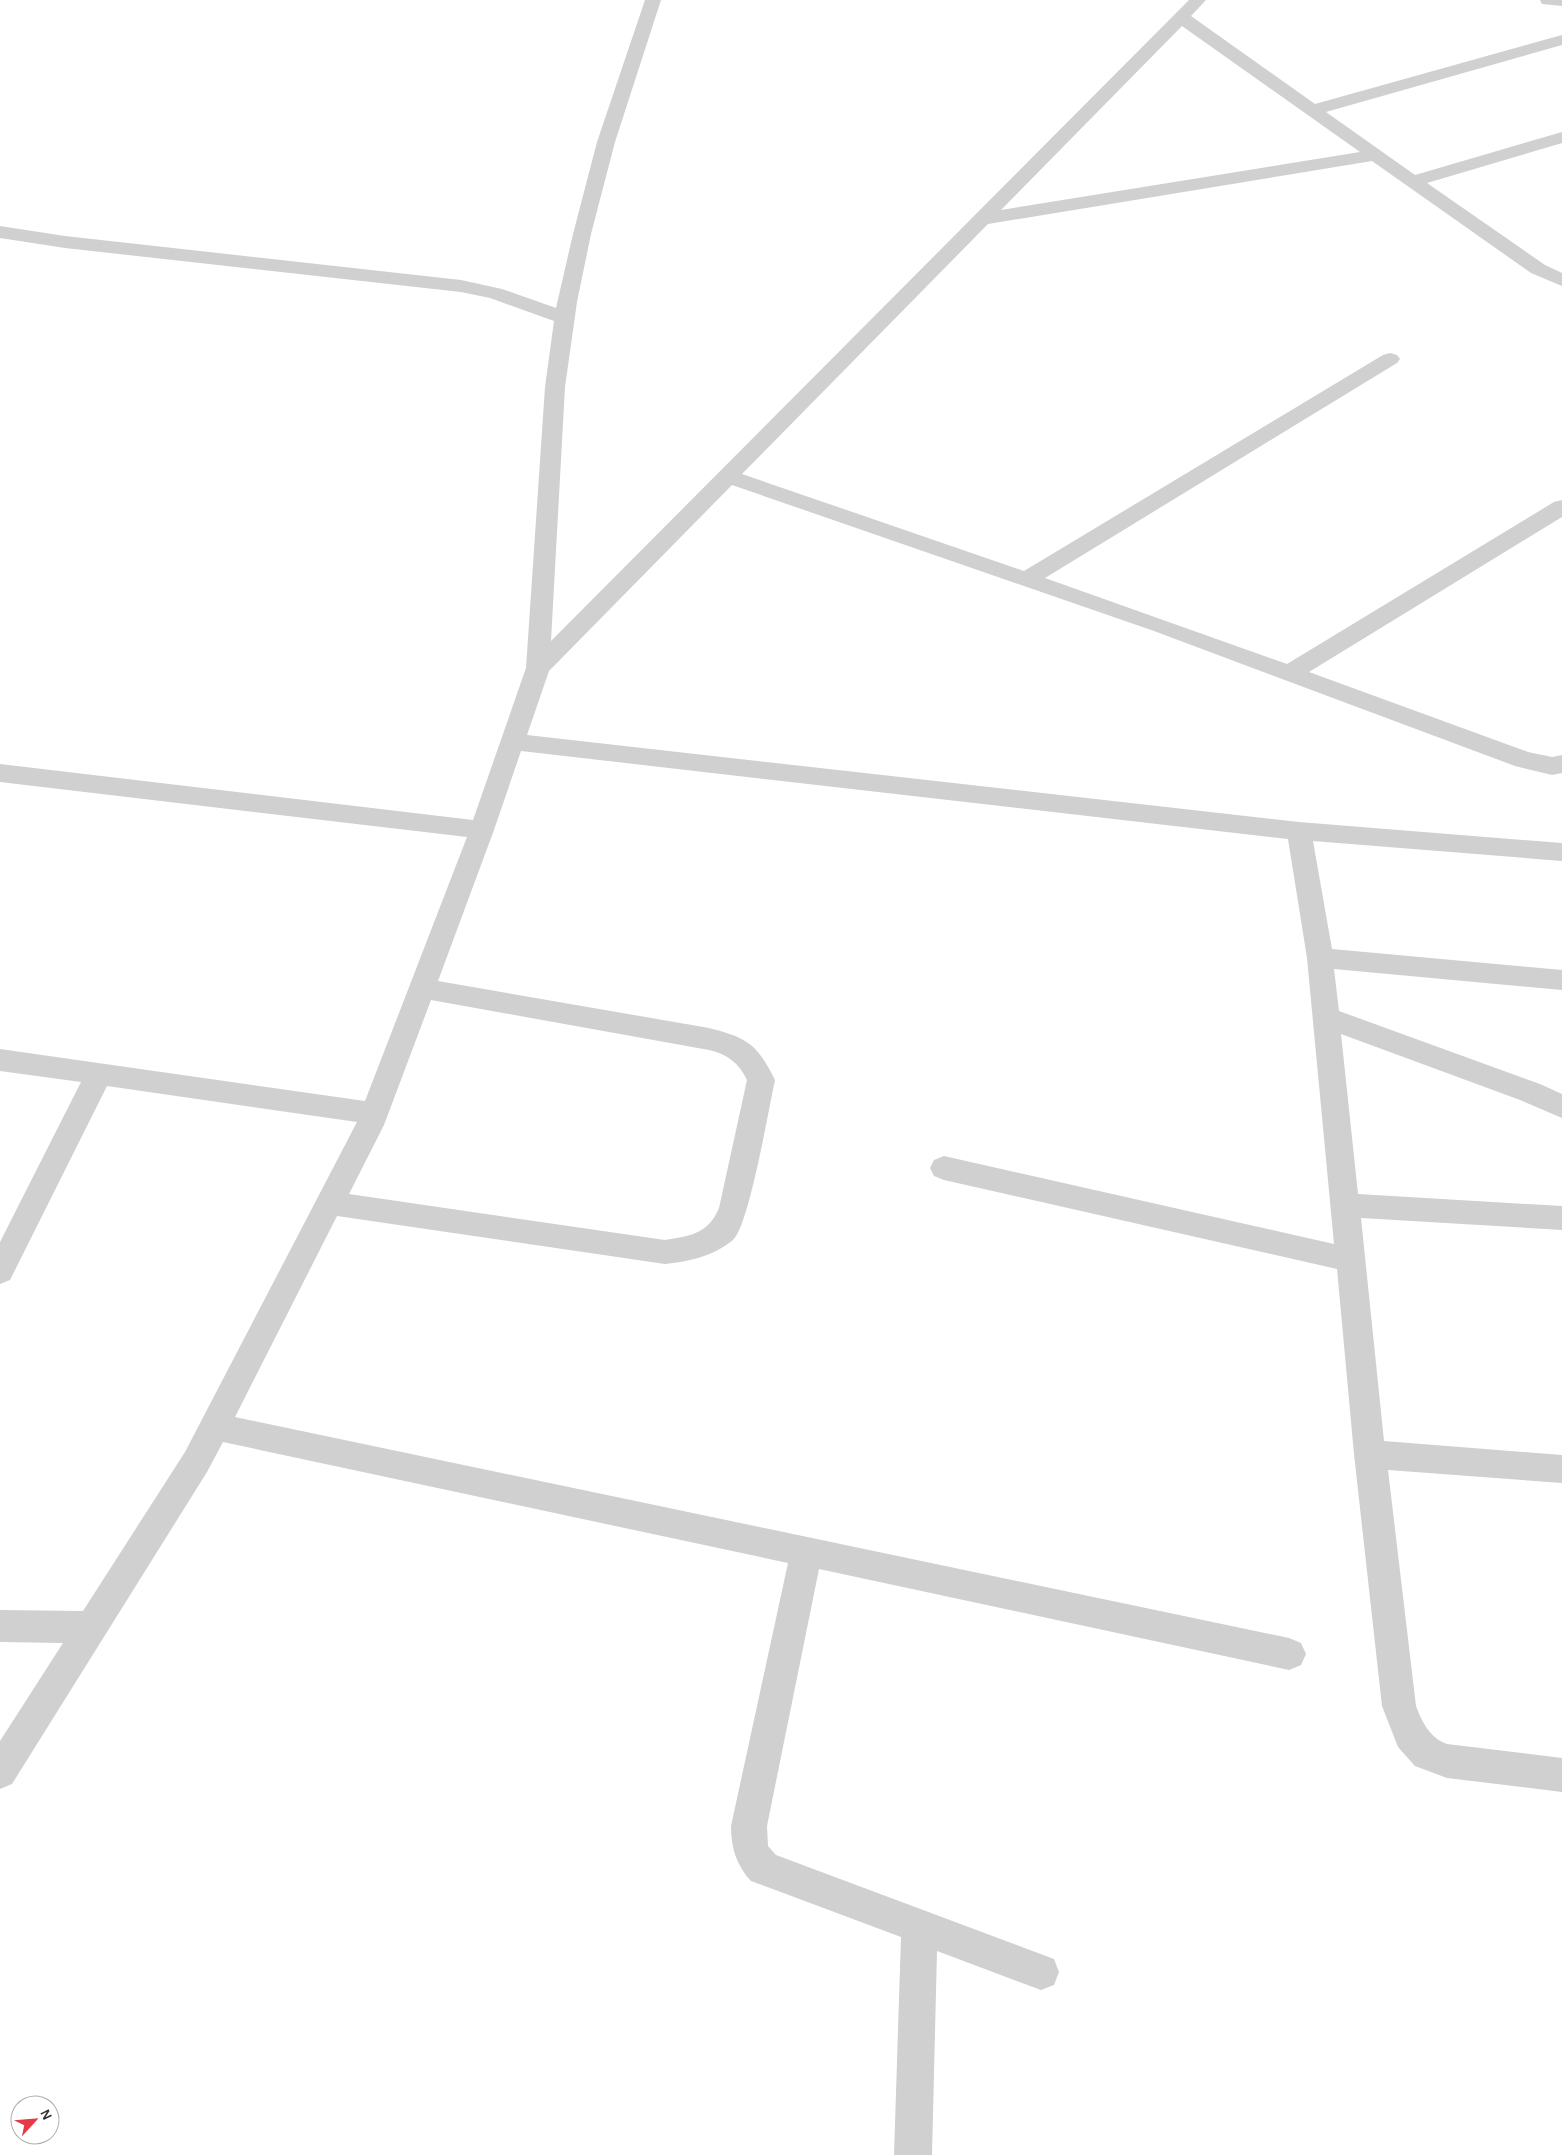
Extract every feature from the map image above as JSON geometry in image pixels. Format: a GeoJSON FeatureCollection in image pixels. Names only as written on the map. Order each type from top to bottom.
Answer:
{"type":"FeatureCollection","features":[{"type":"Feature","properties":{"kind":"street"},"geometry":{"type":"LineString","coordinates":[[0,1772],[196,1462],[370,1125],[482,830],[538,668],[555,387],[565,318],[582,234],[606,142],[653,0]]}},
{"type":"Feature","properties":{"kind":"street"},"geometry":{"type":"LineString","coordinates":[[538,668],[1198,0]]}},
{"type":"Feature","properties":{"kind":"street"},"geometry":{"type":"LineString","coordinates":[[1548,0],[1562,1]]}},
{"type":"Feature","properties":{"kind":"street"},"geometry":{"type":"LineString","coordinates":[[1181,17],[1538,269],[1562,280]]}},
{"type":"Feature","properties":{"kind":"street"},"geometry":{"type":"LineString","coordinates":[[1312,110],[1562,40]]}},
{"type":"Feature","properties":{"kind":"street"},"geometry":{"type":"LineString","coordinates":[[1413,181],[1562,136]]}},
{"type":"Feature","properties":{"kind":"street"},"geometry":{"type":"LineString","coordinates":[[982,219],[1376,155]]}},
{"type":"Feature","properties":{"kind":"street"},"geometry":{"type":"LineString","coordinates":[[0,232],[65,242],[461,286],[502,295],[565,318]]}},
{"type":"Feature","properties":{"kind":"street"},"geometry":{"type":"LineString","coordinates":[[1027,579],[1390,359]]}},
{"type":"Feature","properties":{"kind":"street"},"geometry":{"type":"LineString","coordinates":[[728,476],[1162,626],[1524,760],[1552,766],[1562,764]]}},
{"type":"Feature","properties":{"kind":"street"},"geometry":{"type":"LineString","coordinates":[[1289,673],[1562,507]]}},
{"type":"Feature","properties":{"kind":"street"},"geometry":{"type":"LineString","coordinates":[[512,742],[1299,831],[1562,852]]}},
{"type":"Feature","properties":{"kind":"street"},"geometry":{"type":"LineString","coordinates":[[0,773],[482,830]]}},
{"type":"Feature","properties":{"kind":"street"},"geometry":{"type":"LineString","coordinates":[[1299,831],[1320,958],[1370,1454],[1399,1706],[1410,1735],[1427,1754],[1447,1762],[1562,1775]]}},
{"type":"Feature","properties":{"kind":"street"},"geometry":{"type":"LineString","coordinates":[[1320,958],[1562,980]]}},
{"type":"Feature","properties":{"kind":"street"},"geometry":{"type":"LineString","coordinates":[[329,1203],[665,1252],[698,1246],[724,1230],[732,1208],[760,1080],[753,1063],[742,1051],[730,1044],[709,1039],[422,988]]}},
{"type":"Feature","properties":{"kind":"street"},"geometry":{"type":"LineString","coordinates":[[1326,1017],[1530,1092],[1562,1107]]}},
{"type":"Feature","properties":{"kind":"street"},"geometry":{"type":"LineString","coordinates":[[0,1060],[374,1114]]}},
{"type":"Feature","properties":{"kind":"street"},"geometry":{"type":"LineString","coordinates":[[0,1271],[98,1074]]}},
{"type":"Feature","properties":{"kind":"street"},"geometry":{"type":"LineString","coordinates":[[944,1168],[1350,1260]]}},
{"type":"Feature","properties":{"kind":"street"},"geometry":{"type":"LineString","coordinates":[[1345,1205],[1562,1218]]}},
{"type":"Feature","properties":{"kind":"street"},"geometry":{"type":"LineString","coordinates":[[214,1426],[1289,1654]]}},
{"type":"Feature","properties":{"kind":"street"},"geometry":{"type":"LineString","coordinates":[[1370,1454],[1562,1469]]}},
{"type":"Feature","properties":{"kind":"street"},"geometry":{"type":"LineString","coordinates":[[806,1552],[749,1826],[749,1845],[753,1858],[764,1868],[1041,1972]]}},
{"type":"Feature","properties":{"kind":"street"},"geometry":{"type":"LineString","coordinates":[[0,1626],[92,1627]]}},
{"type":"Feature","properties":{"kind":"street"},"geometry":{"type":"LineString","coordinates":[[913,2155],[919,1926]]}}]}
